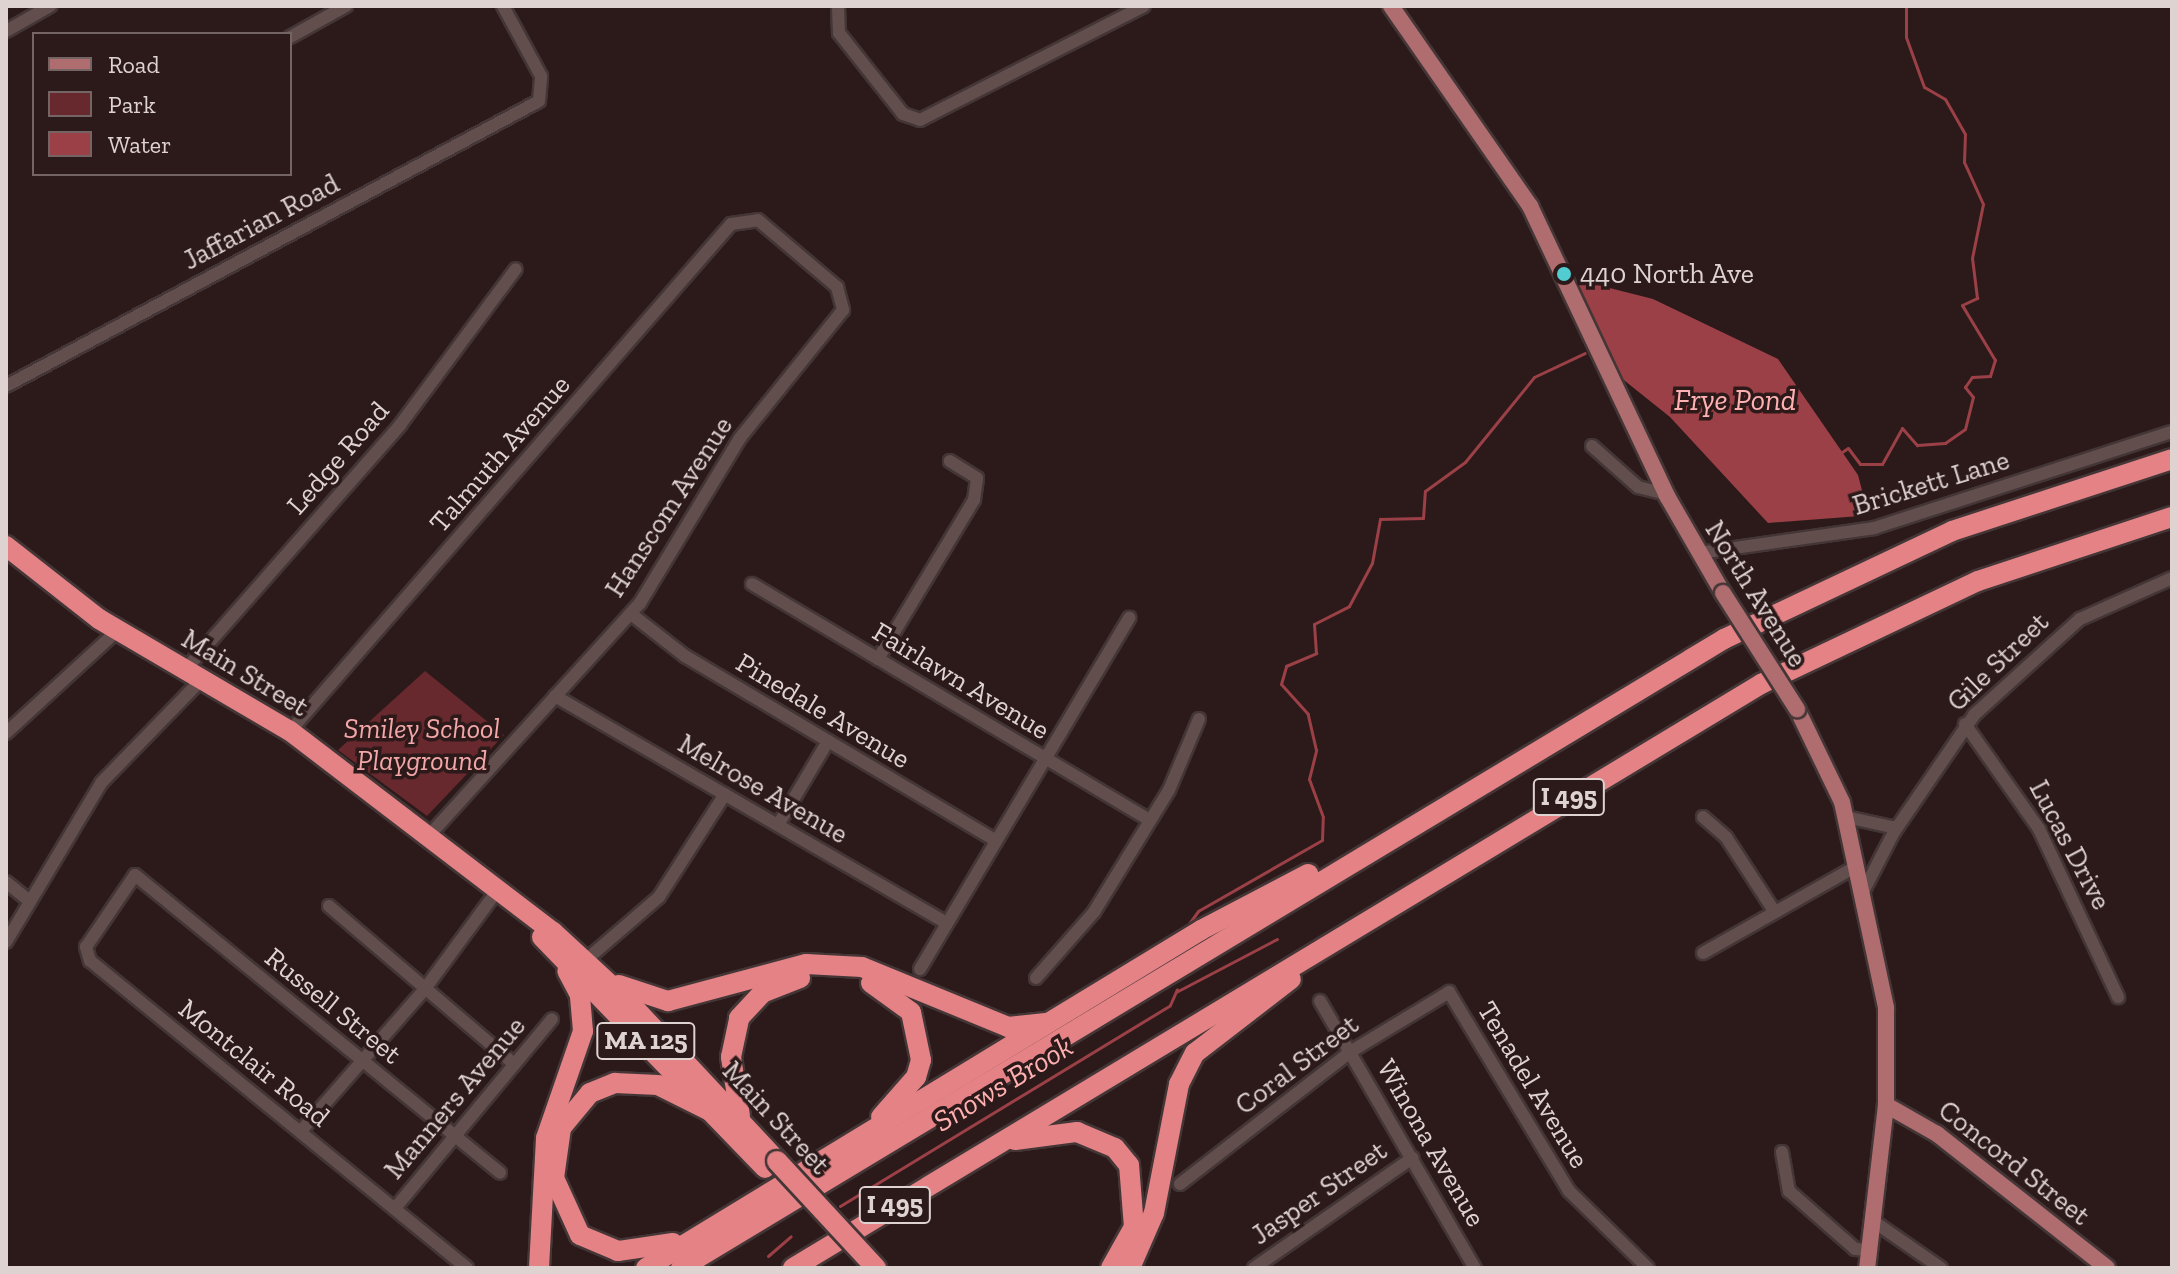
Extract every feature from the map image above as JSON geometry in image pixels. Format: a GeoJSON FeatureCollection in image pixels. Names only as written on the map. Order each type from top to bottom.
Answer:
{"type":"FeatureCollection","features":[{"type":"Feature","properties":{"kind":"highway","name":"I 495"},"geometry":{"type":"LineString","coordinates":[[681,1268],[1430,814],[1821,588],[2022,505],[2172,459]]}},
{"type":"Feature","properties":{"kind":"highway","name":"I 495"},"geometry":{"type":"LineString","coordinates":[[793,1268],[1676,732],[1872,626],[2028,562],[2172,517]]}},
{"type":"Feature","properties":{"kind":"highway","name":"Main Street"},"geometry":{"type":"LineString","coordinates":[[7,548],[118,630],[290,731],[586,960],[741,1120],[771,1165],[859,1268]]}},
{"type":"Feature","properties":{"kind":"highway"},"geometry":{"type":"LineString","coordinates":[[646,1268],[1214,923],[1430,814]]}},
{"type":"Feature","properties":{"kind":"highway"},"geometry":{"type":"LineString","coordinates":[[1130,1268],[1154,1213],[1179,1084],[1195,1053],[1415,890]]}},
{"type":"Feature","properties":{"kind":"highway","name":"Main Street"},"geometry":{"type":"LineString","coordinates":[[525,915],[548,945],[712,1112],[876,1268]]}},
{"type":"Feature","properties":{"kind":"highway"},"geometry":{"type":"LineString","coordinates":[[539,1268],[546,1138],[584,1020],[576,985],[548,945]]}},
{"type":"Feature","properties":{"kind":"highway"},"geometry":{"type":"LineString","coordinates":[[605,978],[668,1001],[806,964],[862,967],[1008,1027],[1054,1022]]}},
{"type":"Feature","properties":{"kind":"highway"},"geometry":{"type":"LineString","coordinates":[[741,1120],[731,1057],[748,1005],[785,982],[857,979],[879,985],[911,1012],[921,1060],[894,1106],[847,1146]]}},
{"type":"Feature","properties":{"kind":"highway"},"geometry":{"type":"LineString","coordinates":[[712,1112],[641,1082],[590,1093],[561,1128],[554,1178],[574,1228],[618,1251],[670,1244],[731,1215]]}},
{"type":"Feature","properties":{"kind":"highway"},"geometry":{"type":"LineString","coordinates":[[999,1143],[1077,1132],[1115,1148],[1129,1165],[1138,1205],[1111,1268]]}},
{"type":"Feature","properties":{"kind":"main road","name":"North Avenue"},"geometry":{"type":"LineString","coordinates":[[1391,6],[1530,206],[1666,494],[1723,593],[1797,709],[1831,771],[1846,817],[1886,1008],[1886,1105],[1867,1268]]}},
{"type":"Feature","properties":{"kind":"main road","name":"Concord Street"},"geometry":{"type":"LineString","coordinates":[[1886,1105],[1937,1134],[2107,1268]]}},
{"type":"Feature","properties":{"kind":"street"},"geometry":{"type":"LineString","coordinates":[[6,31],[50,6]]}},
{"type":"Feature","properties":{"kind":"street"},"geometry":{"type":"LineString","coordinates":[[292,36],[346,6]]}},
{"type":"Feature","properties":{"kind":"street","name":"Jaffarian Road"},"geometry":{"type":"LineString","coordinates":[[6,386],[539,101],[541,76],[503,6]]}},
{"type":"Feature","properties":{"kind":"street"},"geometry":{"type":"LineString","coordinates":[[838,6],[839,33],[903,114],[920,120],[1144,6]]}},
{"type":"Feature","properties":{"kind":"street","name":"Talmuth Avenue"},"geometry":{"type":"LineString","coordinates":[[290,731],[731,224],[751,217],[832,282],[845,304]]}},
{"type":"Feature","properties":{"kind":"street","name":"Ledge Road"},"geometry":{"type":"LineString","coordinates":[[6,942],[27,899],[101,783],[400,425],[516,269]]}},
{"type":"Feature","properties":{"kind":"street","name":"Hanscom Avenue"},"geometry":{"type":"LineString","coordinates":[[428,837],[631,614],[740,438],[845,304]]}},
{"type":"Feature","properties":{"kind":"street","name":"Brickett Lane"},"geometry":{"type":"LineString","coordinates":[[1699,553],[1874,528],[2172,432]]}},
{"type":"Feature","properties":{"kind":"street"},"geometry":{"type":"LineString","coordinates":[[1592,446],[1638,487],[1666,494]]}},
{"type":"Feature","properties":{"kind":"street"},"geometry":{"type":"LineString","coordinates":[[878,659],[972,506],[977,478],[950,461]]}},
{"type":"Feature","properties":{"kind":"street","name":"Gile Street"},"geometry":{"type":"LineString","coordinates":[[1863,892],[1896,828],[1965,724],[2080,619],[2172,578]]}},
{"type":"Feature","properties":{"kind":"street","name":"Fairlawn Avenue"},"geometry":{"type":"LineString","coordinates":[[752,584],[1146,818]]}},
{"type":"Feature","properties":{"kind":"street","name":"Pinedale Avenue"},"geometry":{"type":"LineString","coordinates":[[631,614],[685,656],[996,841]]}},
{"type":"Feature","properties":{"kind":"street"},"geometry":{"type":"LineString","coordinates":[[920,969],[1129,618]]}},
{"type":"Feature","properties":{"kind":"street"},"geometry":{"type":"LineString","coordinates":[[6,733],[118,630]]}},
{"type":"Feature","properties":{"kind":"street","name":"Melrose Avenue"},"geometry":{"type":"LineString","coordinates":[[555,696],[947,923]]}},
{"type":"Feature","properties":{"kind":"street"},"geometry":{"type":"LineString","coordinates":[[1036,978],[1083,930],[1146,818],[1169,790],[1199,719]]}},
{"type":"Feature","properties":{"kind":"street","name":"Lucas Drive"},"geometry":{"type":"LineString","coordinates":[[1965,724],[2039,829],[2118,997]]}},
{"type":"Feature","properties":{"kind":"street"},"geometry":{"type":"LineString","coordinates":[[778,825],[828,741]]}},
{"type":"Feature","properties":{"kind":"street"},"geometry":{"type":"LineString","coordinates":[[586,960],[659,897],[725,794]]}},
{"type":"Feature","properties":{"kind":"street"},"geometry":{"type":"LineString","coordinates":[[1703,817],[1726,837],[1774,911]]}},
{"type":"Feature","properties":{"kind":"street"},"geometry":{"type":"LineString","coordinates":[[1846,817],[1896,828]]}},
{"type":"Feature","properties":{"kind":"street"},"geometry":{"type":"LineString","coordinates":[[1703,953],[1857,866]]}},
{"type":"Feature","properties":{"kind":"street","name":"Russell Street"},"geometry":{"type":"LineString","coordinates":[[135,875],[500,1173]]}},
{"type":"Feature","properties":{"kind":"street","name":"Montclair Road"},"geometry":{"type":"LineString","coordinates":[[135,875],[86,957],[467,1268]]}},
{"type":"Feature","properties":{"kind":"street"},"geometry":{"type":"LineString","coordinates":[[6,882],[27,899]]}},
{"type":"Feature","properties":{"kind":"street"},"geometry":{"type":"LineString","coordinates":[[301,1131],[424,990],[497,891]]}},
{"type":"Feature","properties":{"kind":"street"},"geometry":{"type":"LineString","coordinates":[[329,906],[514,1064]]}},
{"type":"Feature","properties":{"kind":"street","name":"Coral Street"},"geometry":{"type":"LineString","coordinates":[[1180,1184],[1350,1052],[1449,992]]}},
{"type":"Feature","properties":{"kind":"street","name":"Tenadel Avenue"},"geometry":{"type":"LineString","coordinates":[[1449,992],[1569,1191],[1648,1268]]}},
{"type":"Feature","properties":{"kind":"street","name":"Winona Avenue"},"geometry":{"type":"LineString","coordinates":[[1320,1001],[1475,1268]]}},
{"type":"Feature","properties":{"kind":"street","name":"Manners Avenue"},"geometry":{"type":"LineString","coordinates":[[396,1207],[552,1019]]}},
{"type":"Feature","properties":{"kind":"street"},"geometry":{"type":"LineString","coordinates":[[1782,1152],[1789,1191],[1855,1249],[1869,1250]]}},
{"type":"Feature","properties":{"kind":"street","name":"Jasper Street"},"geometry":{"type":"LineString","coordinates":[[1254,1268],[1412,1158]]}},
{"type":"Feature","properties":{"kind":"street"},"geometry":{"type":"LineString","coordinates":[[1873,1221],[1941,1268]]}},
{"type":"Feature","properties":{"kind":"green space","name":"Smiley School Playground"},"geometry":{"type":"Polygon","coordinates":[[[425,671],[504,735],[427,816],[338,750],[425,671]]]}},
{"type":"Feature","properties":{"kind":"water","name":"Frye Pond"},"geometry":{"type":"Polygon","coordinates":[[[1582,281],[1653,299],[1778,359],[1858,475],[1865,502],[1860,516],[1768,523],[1670,417],[1620,377],[1577,288],[1582,281]]]}},
{"type":"Feature","properties":{"kind":"waterway","name":"Snows Brook"},"geometry":{"type":"LineString","coordinates":[[1842,452],[1848,448],[1860,464],[1882,464],[1902,428],[1917,445],[1945,443],[1965,429],[1973,397],[1965,387],[1972,377],[1990,376],[1995,360],[1962,305],[1977,298],[1972,258],[1983,204],[1964,162],[1965,134],[1945,99],[1924,87],[1906,37],[1906,6]]}},
{"type":"Feature","properties":{"kind":"waterway","name":"Snows Brook"},"geometry":{"type":"LineString","coordinates":[[1188,925],[1198,911],[1322,840],[1323,817],[1309,779],[1316,750],[1308,714],[1281,684],[1286,666],[1316,653],[1314,624],[1349,606],[1372,563],[1380,519],[1423,518],[1425,491],[1465,462],[1534,377],[1585,353]]}},
{"type":"Feature","properties":{"kind":"waterway"},"geometry":{"type":"LineString","coordinates":[[1176,992],[1277,939]]}},
{"type":"Feature","properties":{"kind":"waterway","name":"Snows Brook"},"geometry":{"type":"LineString","coordinates":[[840,1206],[1170,1005],[1177,989]]}},
{"type":"Feature","properties":{"kind":"waterway","name":"Snows Brook"},"geometry":{"type":"LineString","coordinates":[[768,1256],[791,1236]]}},
{"type":"Feature","properties":{"kind":"place","name":"440 North Ave"},"geometry":{"type":"Point","coordinates":[1564,274]}}]}
